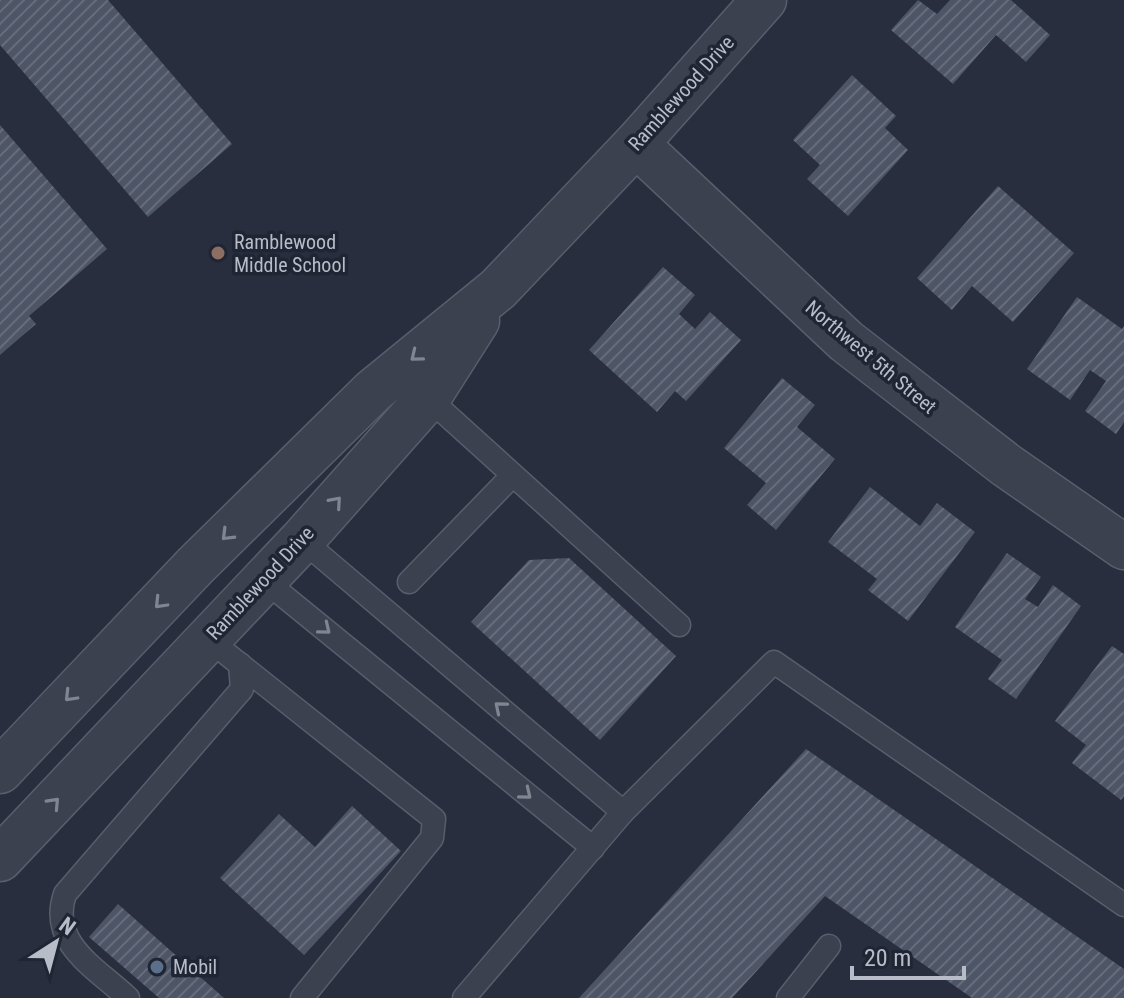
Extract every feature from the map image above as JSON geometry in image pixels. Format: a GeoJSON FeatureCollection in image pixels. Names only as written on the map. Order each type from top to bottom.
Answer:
{"type":"FeatureCollection","features":[{"type":"Feature","properties":{"kind":"street","name":"Ramblewood Drive"},"geometry":{"type":"LineString","coordinates":[[0,771],[196,565],[362,402],[498,289],[636,144],[764,0]]}},
{"type":"Feature","properties":{"kind":"street","name":"Northwest 5th Street"},"geometry":{"type":"LineString","coordinates":[[636,144],[846,341],[1006,465],[1124,547]]}},
{"type":"Feature","properties":{"kind":"street","name":"Ramblewood Drive"},"geometry":{"type":"LineString","coordinates":[[0,859],[224,652],[264,580],[428,398],[498,289]]}},
{"type":"Feature","properties":{"kind":"lane"},"geometry":{"type":"LineString","coordinates":[[428,398],[679,625]]}},
{"type":"Feature","properties":{"kind":"lane"},"geometry":{"type":"LineString","coordinates":[[409,582],[512,476]]}},
{"type":"Feature","properties":{"kind":"lane"},"geometry":{"type":"LineString","coordinates":[[302,540],[623,812]]}},
{"type":"Feature","properties":{"kind":"lane"},"geometry":{"type":"LineString","coordinates":[[264,580],[593,848]]}},
{"type":"Feature","properties":{"kind":"lane"},"geometry":{"type":"LineString","coordinates":[[128,998],[66,940],[58,915],[65,894],[242,689],[224,652]]}},
{"type":"Feature","properties":{"kind":"lane"},"geometry":{"type":"LineString","coordinates":[[224,652],[434,819],[432,838],[302,998]]}},
{"type":"Feature","properties":{"kind":"lane"},"geometry":{"type":"LineString","coordinates":[[464,998],[623,812],[774,662],[1124,905]]}},
{"type":"Feature","properties":{"kind":"lane"},"geometry":{"type":"LineString","coordinates":[[788,998],[829,946]]}},
{"type":"Feature","properties":{"kind":"building"},"geometry":{"type":"Polygon","coordinates":[[[0,0],[108,0],[232,144],[148,217],[0,45],[0,0]]]}},
{"type":"Feature","properties":{"kind":"building"},"geometry":{"type":"Polygon","coordinates":[[[918,0],[937,14],[950,0],[1011,0],[1050,35],[1026,62],[996,35],[953,84],[891,30],[918,0]]]}},
{"type":"Feature","properties":{"kind":"building"},"geometry":{"type":"Polygon","coordinates":[[[852,75],[896,116],[885,128],[908,150],[848,216],[807,179],[820,165],[793,140],[852,75]]]}},
{"type":"Feature","properties":{"kind":"building"},"geometry":{"type":"Polygon","coordinates":[[[0,125],[107,249],[29,316],[36,324],[0,355],[0,125]]]}},
{"type":"Feature","properties":{"kind":"building"},"geometry":{"type":"Polygon","coordinates":[[[998,186],[1074,253],[1013,322],[972,286],[952,310],[917,278],[998,186]]]}},
{"type":"Feature","properties":{"kind":"building"},"geometry":{"type":"Polygon","coordinates":[[[663,267],[695,295],[679,314],[695,329],[710,312],[741,340],[686,401],[675,391],[657,412],[589,350],[663,267]]]}},
{"type":"Feature","properties":{"kind":"building"},"geometry":{"type":"Polygon","coordinates":[[[1077,297],[1122,329],[1124,326],[1124,422],[1116,434],[1085,411],[1106,381],[1090,370],[1070,400],[1027,369],[1077,297]]]}},
{"type":"Feature","properties":{"kind":"building"},"geometry":{"type":"Polygon","coordinates":[[[782,378],[815,405],[797,427],[835,459],[776,530],[747,505],[766,483],[724,448],[782,378]]]}},
{"type":"Feature","properties":{"kind":"building"},"geometry":{"type":"Polygon","coordinates":[[[870,487],[920,526],[937,503],[975,532],[908,621],[868,590],[877,579],[828,542],[870,487]]]}},
{"type":"Feature","properties":{"kind":"building"},"geometry":{"type":"Polygon","coordinates":[[[1007,553],[1041,577],[1025,599],[1038,607],[1053,585],[1081,606],[1016,699],[988,679],[1002,660],[955,627],[1007,553]]]}},
{"type":"Feature","properties":{"kind":"building"},"geometry":{"type":"Polygon","coordinates":[[[569,558],[676,656],[600,740],[471,622],[529,560],[569,558]]]}},
{"type":"Feature","properties":{"kind":"building"},"geometry":{"type":"Polygon","coordinates":[[[1112,646],[1124,654],[1124,796],[1121,800],[1072,763],[1086,745],[1055,721],[1112,646]]]}},
{"type":"Feature","properties":{"kind":"building"},"geometry":{"type":"Polygon","coordinates":[[[806,749],[1124,969],[1124,998],[972,998],[825,896],[732,998],[579,998],[806,749]]]}},
{"type":"Feature","properties":{"kind":"building"},"geometry":{"type":"Polygon","coordinates":[[[352,806],[401,851],[304,955],[220,878],[279,814],[315,847],[352,806]]]}},
{"type":"Feature","properties":{"kind":"building","name":"Mobil"},"geometry":{"type":"Polygon","coordinates":[[[118,904],[224,998],[159,998],[89,937],[118,904]]]}},
{"type":"Feature","properties":{"kind":"place","name":"Ramblewood Middle School"},"geometry":{"type":"Point","coordinates":[218,253]}},
{"type":"Feature","properties":{"kind":"place","name":"Mobil"},"geometry":{"type":"Point","coordinates":[157,967]}}]}
